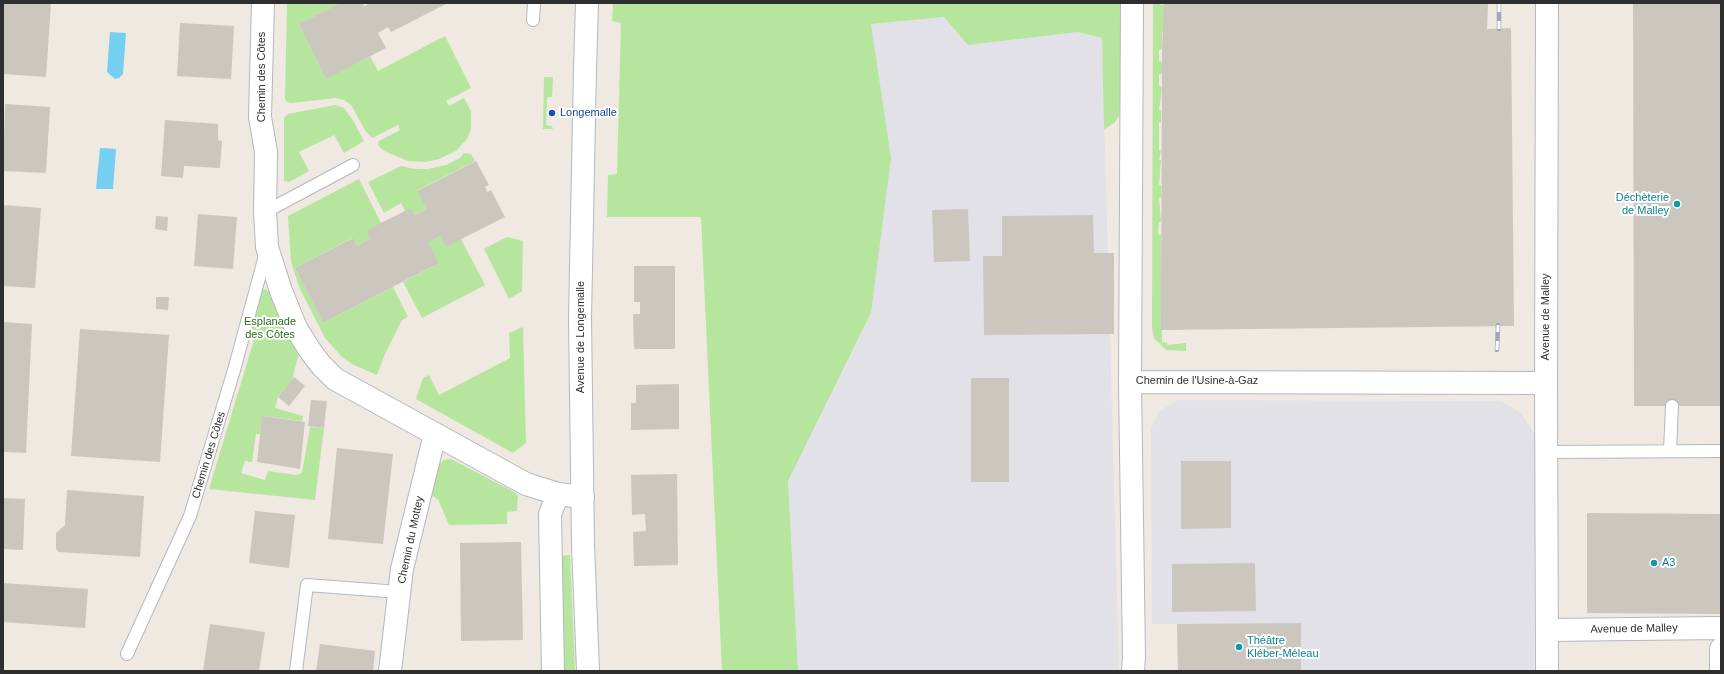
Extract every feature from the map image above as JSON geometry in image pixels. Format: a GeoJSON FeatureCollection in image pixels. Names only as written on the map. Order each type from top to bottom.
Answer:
{"type":"FeatureCollection","features":[{"type":"Feature","properties":{"kind":"street","name":"Chemin des Côtes"},"geometry":{"type":"LineString","coordinates":[[263,3],[260,118],[266,152],[265,212],[267,247],[281,291],[296,328],[309,350],[335,379],[526,484],[558,494],[583,497]]}},
{"type":"Feature","properties":{"kind":"street","name":"Avenue de Longemalle"},"geometry":{"type":"LineString","coordinates":[[588,3],[584,77],[580,318],[583,545],[588,671]]}},
{"type":"Feature","properties":{"kind":"street","name":"Chemin de l'Usine-à-Gaz"},"geometry":{"type":"LineString","coordinates":[[1132,3],[1130,382],[1546,383]]}},
{"type":"Feature","properties":{"kind":"street","name":"Avenue de Malley"},"geometry":{"type":"LineString","coordinates":[[1547,3],[1547,671]]}},
{"type":"Feature","properties":{"kind":"street"},"geometry":{"type":"LineString","coordinates":[[1130,382],[1133,671]]}},
{"type":"Feature","properties":{"kind":"street","name":"Chemin du Mottey"},"geometry":{"type":"LineString","coordinates":[[390,671],[402,569],[435,434]]}},
{"type":"Feature","properties":{"kind":"street"},"geometry":{"type":"LineString","coordinates":[[553,671],[550,514],[558,494]]}},
{"type":"Feature","properties":{"kind":"street","name":"Avenue de Malley"},"geometry":{"type":"LineString","coordinates":[[1547,630],[1721,628]]}},
{"type":"Feature","properties":{"kind":"street"},"geometry":{"type":"LineString","coordinates":[[1721,649],[1721,671]]}},
{"type":"Feature","properties":{"kind":"lane"},"geometry":{"type":"LineString","coordinates":[[533,20],[534,3]]}},
{"type":"Feature","properties":{"kind":"lane"},"geometry":{"type":"LineString","coordinates":[[265,212],[353,165]]}},
{"type":"Feature","properties":{"kind":"lane","name":"Chemin des Côtes"},"geometry":{"type":"LineString","coordinates":[[127,654],[190,516],[234,370],[267,247]]}},
{"type":"Feature","properties":{"kind":"lane"},"geometry":{"type":"LineString","coordinates":[[1670,451],[1672,406]]}},
{"type":"Feature","properties":{"kind":"lane"},"geometry":{"type":"LineString","coordinates":[[1546,452],[1721,451]]}},
{"type":"Feature","properties":{"kind":"lane"},"geometry":{"type":"LineString","coordinates":[[296,671],[308,585],[400,592]]}},
{"type":"Feature","properties":{"kind":"shaded area"},"geometry":{"type":"Polygon","coordinates":[[[944,17],[968,45],[1078,32],[1102,38],[1119,671],[798,671],[788,481],[871,313],[870,24],[944,17]]]}},
{"type":"Feature","properties":{"kind":"shaded area"},"geometry":{"type":"Polygon","coordinates":[[[1178,400],[1501,401],[1521,413],[1535,435],[1534,671],[1178,671],[1177,624],[1152,624],[1151,428],[1160,411],[1178,400]]]}},
{"type":"Feature","properties":{"kind":"green space"},"geometry":{"type":"Polygon","coordinates":[[[287,3],[340,3],[299,24],[326,78],[370,56],[378,71],[445,36],[471,88],[446,101],[449,106],[464,98],[471,111],[471,129],[467,139],[456,151],[439,159],[426,162],[408,161],[384,151],[378,145],[379,141],[400,130],[398,125],[372,138],[365,130],[351,105],[344,100],[336,98],[292,103],[287,102],[285,99],[287,3]]]}},
{"type":"Feature","properties":{"kind":"green space"},"geometry":{"type":"Polygon","coordinates":[[[613,3],[1121,3],[1119,116],[1115,122],[1104,130],[1102,38],[1078,32],[968,45],[944,17],[871,24],[891,158],[871,313],[788,481],[798,671],[722,671],[701,217],[607,217],[608,175],[617,174],[621,23],[612,21],[613,3]]]}},
{"type":"Feature","properties":{"kind":"green space"},"geometry":{"type":"Polygon","coordinates":[[[1153,3],[1164,5],[1162,49],[1159,50],[1159,61],[1162,62],[1162,74],[1159,74],[1159,86],[1162,87],[1159,110],[1161,111],[1161,122],[1159,122],[1159,150],[1161,151],[1159,160],[1161,160],[1159,185],[1161,185],[1161,197],[1159,198],[1161,222],[1159,222],[1158,234],[1161,235],[1162,342],[1167,343],[1167,345],[1186,343],[1186,351],[1166,350],[1154,338],[1152,328],[1153,3]]]}},
{"type":"Feature","properties":{"kind":"green space"},"geometry":{"type":"Polygon","coordinates":[[[544,77],[553,77],[552,97],[547,97],[546,125],[552,126],[553,129],[543,129],[544,77]]]}},
{"type":"Feature","properties":{"kind":"green space"},"geometry":{"type":"Polygon","coordinates":[[[335,105],[344,108],[354,122],[364,141],[344,153],[334,135],[299,152],[309,171],[289,182],[284,181],[284,118],[288,114],[335,105]]]}},
{"type":"Feature","properties":{"kind":"green space"},"geometry":{"type":"Polygon","coordinates":[[[464,153],[471,154],[475,161],[418,190],[427,209],[415,215],[411,208],[405,211],[401,203],[384,213],[368,182],[401,166],[415,169],[428,169],[446,165],[460,158],[464,153]]]}},
{"type":"Feature","properties":{"kind":"green space"},"geometry":{"type":"Polygon","coordinates":[[[359,179],[381,223],[371,238],[357,246],[352,238],[295,268],[323,323],[393,287],[408,317],[402,320],[385,354],[377,375],[354,365],[342,357],[325,338],[300,289],[291,262],[288,216],[359,179]]]}},
{"type":"Feature","properties":{"kind":"green space"},"geometry":{"type":"Polygon","coordinates":[[[440,236],[461,239],[485,285],[422,318],[403,282],[439,263],[429,242],[440,236]]]}},
{"type":"Feature","properties":{"kind":"green space"},"geometry":{"type":"Polygon","coordinates":[[[507,237],[523,241],[522,291],[509,299],[484,249],[507,237]]]}},
{"type":"Feature","properties":{"kind":"green space","name":"Esplanade des Côtes"},"geometry":{"type":"Polygon","coordinates":[[[263,288],[271,293],[299,353],[292,380],[278,397],[275,408],[303,416],[302,421],[263,416],[260,434],[256,434],[252,462],[245,461],[241,473],[265,480],[268,471],[296,475],[302,473],[310,427],[324,428],[315,500],[209,489],[254,340],[250,339],[263,288]]]}},
{"type":"Feature","properties":{"kind":"green space"},"geometry":{"type":"Polygon","coordinates":[[[523,327],[526,443],[513,453],[416,399],[423,378],[429,375],[439,395],[510,358],[509,333],[523,327]]]}},
{"type":"Feature","properties":{"kind":"green space"},"geometry":{"type":"Polygon","coordinates":[[[451,459],[514,492],[518,496],[517,511],[507,512],[507,524],[449,525],[438,499],[429,494],[435,467],[444,460],[451,459]]]}},
{"type":"Feature","properties":{"kind":"green space"},"geometry":{"type":"Polygon","coordinates":[[[570,555],[575,671],[563,671],[562,556],[570,555]]]}},
{"type":"Feature","properties":{"kind":"water"},"geometry":{"type":"Polygon","coordinates":[[[110,32],[126,33],[123,74],[119,78],[115,79],[107,72],[110,32]]]}},
{"type":"Feature","properties":{"kind":"water"},"geometry":{"type":"Polygon","coordinates":[[[100,148],[116,149],[113,189],[96,189],[100,148]]]}},
{"type":"Feature","properties":{"kind":"building"},"geometry":{"type":"Polygon","coordinates":[[[3,3],[51,3],[46,77],[3,74],[3,3]]]}},
{"type":"Feature","properties":{"kind":"building"},"geometry":{"type":"Polygon","coordinates":[[[340,3],[362,3],[364,6],[370,3],[448,3],[391,32],[388,27],[378,33],[386,48],[326,79],[299,24],[340,3]]]}},
{"type":"Feature","properties":{"kind":"building"},"geometry":{"type":"Polygon","coordinates":[[[1164,3],[1488,3],[1487,29],[1511,28],[1514,326],[1161,330],[1162,49],[1164,3]]]}},
{"type":"Feature","properties":{"kind":"building","name":"Déchèterie de Malley"},"geometry":{"type":"Polygon","coordinates":[[[1633,3],[1721,3],[1721,406],[1634,406],[1633,3]]]}},
{"type":"Feature","properties":{"kind":"building"},"geometry":{"type":"Polygon","coordinates":[[[180,23],[234,26],[231,79],[177,76],[180,23]]]}},
{"type":"Feature","properties":{"kind":"building"},"geometry":{"type":"Polygon","coordinates":[[[5,104],[50,107],[46,173],[3,171],[5,104]]]}},
{"type":"Feature","properties":{"kind":"building"},"geometry":{"type":"Polygon","coordinates":[[[165,120],[218,124],[218,140],[222,141],[220,168],[184,166],[183,178],[161,176],[165,120]]]}},
{"type":"Feature","properties":{"kind":"building"},"geometry":{"type":"Polygon","coordinates":[[[476,161],[489,185],[485,187],[487,192],[491,190],[505,217],[446,247],[440,236],[429,242],[439,263],[323,323],[295,268],[353,238],[357,246],[371,238],[367,230],[411,208],[415,215],[427,209],[417,191],[476,161]]]}},
{"type":"Feature","properties":{"kind":"building"},"geometry":{"type":"Polygon","coordinates":[[[3,205],[41,208],[35,288],[3,286],[3,205]]]}},
{"type":"Feature","properties":{"kind":"building"},"geometry":{"type":"Polygon","coordinates":[[[968,209],[970,261],[934,262],[932,210],[968,209]]]}},
{"type":"Feature","properties":{"kind":"building"},"geometry":{"type":"Polygon","coordinates":[[[198,214],[237,217],[233,269],[194,266],[198,214]]]}},
{"type":"Feature","properties":{"kind":"building"},"geometry":{"type":"Polygon","coordinates":[[[1093,215],[1094,253],[1114,253],[1114,334],[984,335],[983,256],[1002,256],[1002,216],[1093,215]]]}},
{"type":"Feature","properties":{"kind":"building"},"geometry":{"type":"Polygon","coordinates":[[[156,216],[168,217],[167,231],[155,229],[156,216]]]}},
{"type":"Feature","properties":{"kind":"building"},"geometry":{"type":"Polygon","coordinates":[[[634,266],[675,266],[675,349],[634,349],[633,314],[640,314],[640,302],[634,302],[634,266]]]}},
{"type":"Feature","properties":{"kind":"building"},"geometry":{"type":"Polygon","coordinates":[[[156,297],[169,297],[168,310],[156,309],[156,297]]]}},
{"type":"Feature","properties":{"kind":"building"},"geometry":{"type":"Polygon","coordinates":[[[3,322],[32,324],[26,453],[3,452],[3,322]]]}},
{"type":"Feature","properties":{"kind":"building"},"geometry":{"type":"Polygon","coordinates":[[[80,329],[169,335],[160,462],[71,456],[80,329]]]}},
{"type":"Feature","properties":{"kind":"building"},"geometry":{"type":"Polygon","coordinates":[[[294,377],[305,386],[289,406],[278,397],[294,377]]]}},
{"type":"Feature","properties":{"kind":"building"},"geometry":{"type":"Polygon","coordinates":[[[971,378],[1009,378],[1009,482],[971,482],[971,378]]]}},
{"type":"Feature","properties":{"kind":"building"},"geometry":{"type":"Polygon","coordinates":[[[679,384],[679,429],[631,430],[631,403],[636,403],[636,385],[679,384]]]}},
{"type":"Feature","properties":{"kind":"building"},"geometry":{"type":"Polygon","coordinates":[[[311,400],[327,401],[324,428],[308,426],[311,400]]]}},
{"type":"Feature","properties":{"kind":"building"},"geometry":{"type":"Polygon","coordinates":[[[262,416],[305,422],[300,469],[257,462],[262,416]]]}},
{"type":"Feature","properties":{"kind":"building"},"geometry":{"type":"Polygon","coordinates":[[[337,448],[393,454],[383,544],[328,539],[337,448]]]}},
{"type":"Feature","properties":{"kind":"building"},"geometry":{"type":"Polygon","coordinates":[[[1181,461],[1231,461],[1231,528],[1181,529],[1181,461]]]}},
{"type":"Feature","properties":{"kind":"building"},"geometry":{"type":"Polygon","coordinates":[[[677,474],[678,565],[634,566],[633,532],[646,531],[645,514],[632,515],[631,475],[677,474]]]}},
{"type":"Feature","properties":{"kind":"building"},"geometry":{"type":"Polygon","coordinates":[[[67,490],[144,496],[140,557],[59,552],[56,549],[56,533],[65,525],[67,490]]]}},
{"type":"Feature","properties":{"kind":"building"},"geometry":{"type":"Polygon","coordinates":[[[3,498],[25,499],[23,550],[3,549],[3,498]]]}},
{"type":"Feature","properties":{"kind":"building"},"geometry":{"type":"Polygon","coordinates":[[[255,511],[295,515],[289,568],[249,563],[255,511]]]}},
{"type":"Feature","properties":{"kind":"building","name":"A3"},"geometry":{"type":"Polygon","coordinates":[[[1587,513],[1721,514],[1721,614],[1587,613],[1587,513]]]}},
{"type":"Feature","properties":{"kind":"building"},"geometry":{"type":"Polygon","coordinates":[[[521,542],[523,640],[461,641],[460,543],[521,542]]]}},
{"type":"Feature","properties":{"kind":"building"},"geometry":{"type":"Polygon","coordinates":[[[1255,563],[1256,611],[1172,612],[1172,564],[1255,563]]]}},
{"type":"Feature","properties":{"kind":"building"},"geometry":{"type":"Polygon","coordinates":[[[3,583],[88,589],[85,628],[3,622],[3,583]]]}},
{"type":"Feature","properties":{"kind":"building","name":"Théâtre Kléber-Méleau"},"geometry":{"type":"Polygon","coordinates":[[[1301,623],[1301,671],[1178,671],[1177,624],[1301,623]]]}},
{"type":"Feature","properties":{"kind":"building"},"geometry":{"type":"Polygon","coordinates":[[[210,624],[265,632],[259,671],[203,671],[210,624]]]}},
{"type":"Feature","properties":{"kind":"building"},"geometry":{"type":"Polygon","coordinates":[[[320,644],[375,651],[373,671],[316,671],[320,644]]]}},
{"type":"Feature","properties":{"kind":"railway"},"geometry":{"type":"LineString","coordinates":[[1499,3],[1499,29]]}},
{"type":"Feature","properties":{"kind":"railway"},"geometry":{"type":"LineString","coordinates":[[1497,350],[1498,325]]}},
{"type":"Feature","properties":{"kind":"place","name":"Longemalle"},"geometry":{"type":"Point","coordinates":[552,113]}},
{"type":"Feature","properties":{"kind":"place","name":"Déchèterie de Malley"},"geometry":{"type":"Point","coordinates":[1677,204]}},
{"type":"Feature","properties":{"kind":"place","name":"A3"},"geometry":{"type":"Point","coordinates":[1654,563]}},
{"type":"Feature","properties":{"kind":"place","name":"Théâtre Kléber-Méleau"},"geometry":{"type":"Point","coordinates":[1239,647]}}]}
